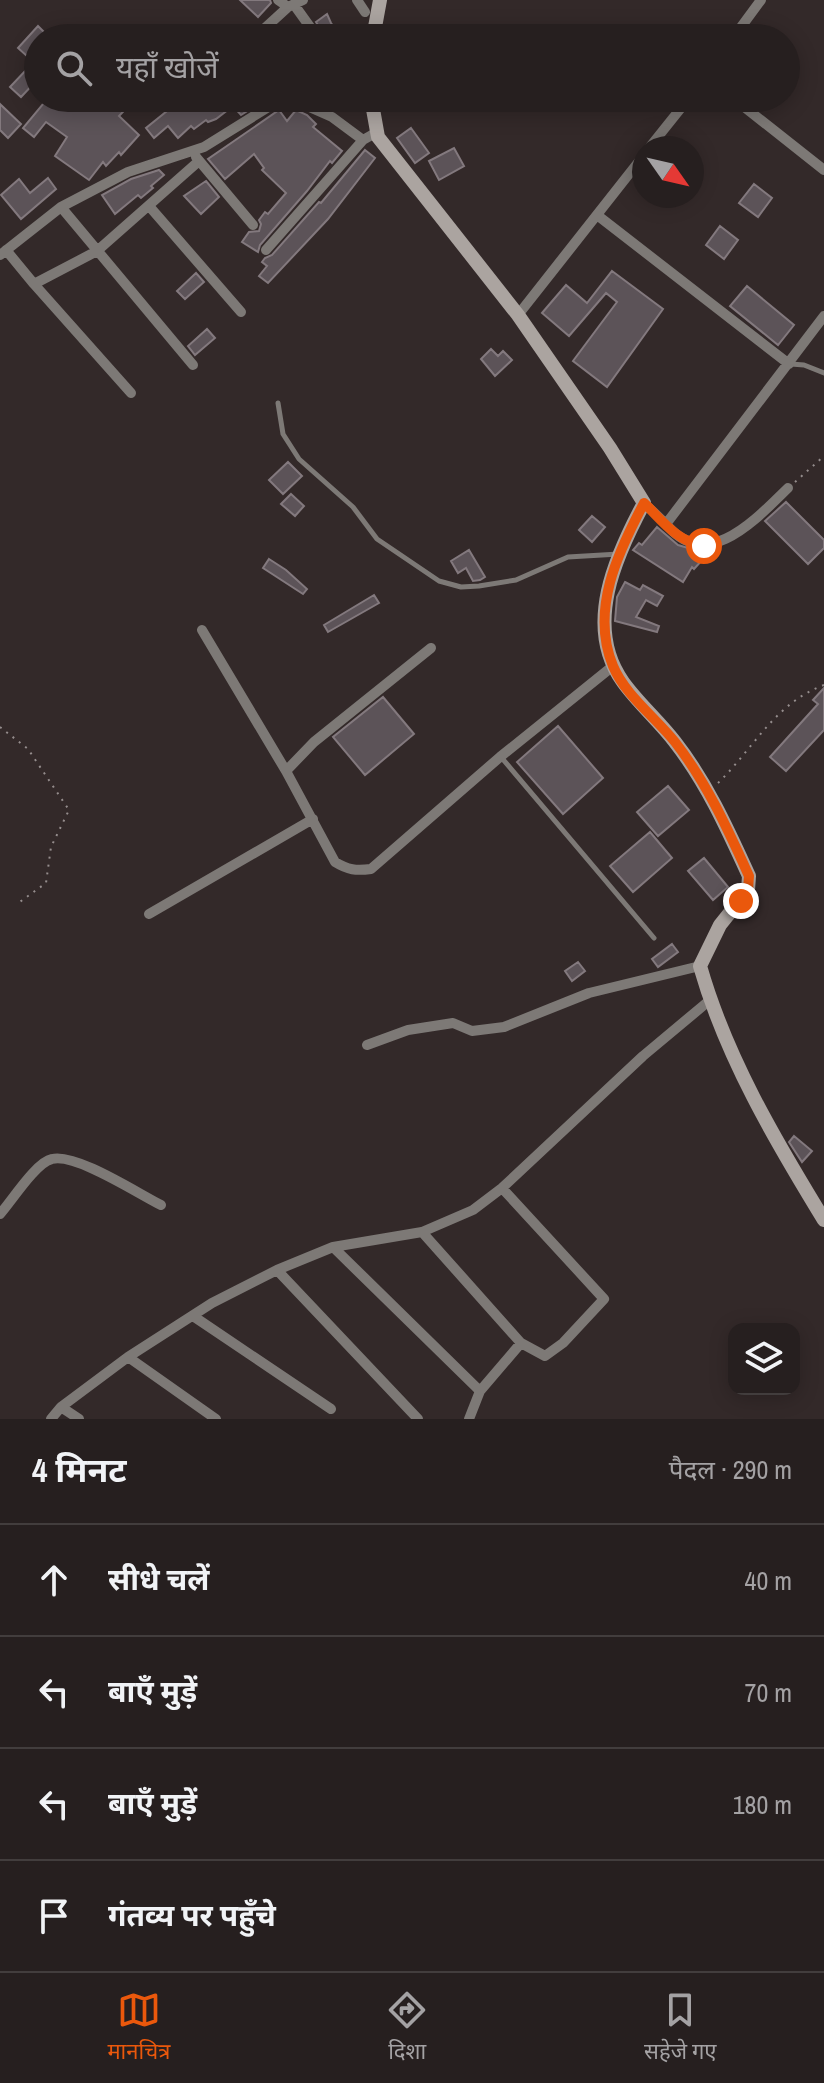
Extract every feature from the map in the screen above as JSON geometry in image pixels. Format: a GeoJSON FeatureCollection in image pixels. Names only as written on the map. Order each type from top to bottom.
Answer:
{"type":"FeatureCollection","features":[{"type":"Feature","properties":{"kind":"street"},"geometry":{"type":"LineString","coordinates":[[278,0],[295,4],[309,24]]}},
{"type":"Feature","properties":{"kind":"street"},"geometry":{"type":"LineString","coordinates":[[357,0],[365,12]]}},
{"type":"Feature","properties":{"kind":"street"},"geometry":{"type":"LineString","coordinates":[[376,24],[380,0]]}},
{"type":"Feature","properties":{"kind":"street"},"geometry":{"type":"LineString","coordinates":[[743,24],[761,0]]}},
{"type":"Feature","properties":{"kind":"street"},"geometry":{"type":"LineString","coordinates":[[271,24],[295,4]]}},
{"type":"Feature","properties":{"kind":"street"},"geometry":{"type":"LineString","coordinates":[[34,284],[97,251],[149,206],[196,157],[262,112]]}},
{"type":"Feature","properties":{"kind":"street"},"geometry":{"type":"LineString","coordinates":[[321,112],[363,140]]}},
{"type":"Feature","properties":{"kind":"street"},"geometry":{"type":"LineString","coordinates":[[373,112],[377,132],[518,315],[644,503],[666,524],[690,544],[704,546],[749,525],[788,488]]}},
{"type":"Feature","properties":{"kind":"street"},"geometry":{"type":"LineString","coordinates":[[659,136],[678,112]]}},
{"type":"Feature","properties":{"kind":"street"},"geometry":{"type":"LineString","coordinates":[[751,112],[824,170]]}},
{"type":"Feature","properties":{"kind":"street"},"geometry":{"type":"LineString","coordinates":[[266,250],[363,140],[377,132]]}},
{"type":"Feature","properties":{"kind":"street"},"geometry":{"type":"LineString","coordinates":[[131,393],[3,252],[61,207],[128,172],[196,157]]}},
{"type":"Feature","properties":{"kind":"street"},"geometry":{"type":"LineString","coordinates":[[196,157],[253,225]]}},
{"type":"Feature","properties":{"kind":"street"},"geometry":{"type":"LineString","coordinates":[[518,315],[632,170]]}},
{"type":"Feature","properties":{"kind":"street"},"geometry":{"type":"LineString","coordinates":[[149,206],[241,312]]}},
{"type":"Feature","properties":{"kind":"street"},"geometry":{"type":"LineString","coordinates":[[61,207],[193,365]]}},
{"type":"Feature","properties":{"kind":"street"},"geometry":{"type":"LineString","coordinates":[[597,215],[789,364]]}},
{"type":"Feature","properties":{"kind":"street"},"geometry":{"type":"LineString","coordinates":[[666,524],[824,316]]}},
{"type":"Feature","properties":{"kind":"street"},"geometry":{"type":"LineString","coordinates":[[644,503],[608,588],[604,621],[613,666],[676,743],[709,792],[749,876],[750,885],[713,937],[700,966],[710,1000],[748,1087],[783,1154],[824,1220]]}},
{"type":"Feature","properties":{"kind":"street"},"geometry":{"type":"LineString","coordinates":[[202,630],[286,771],[335,862],[356,871],[371,869],[500,757],[613,666]]}},
{"type":"Feature","properties":{"kind":"street"},"geometry":{"type":"LineString","coordinates":[[286,771],[314,742],[431,648]]}},
{"type":"Feature","properties":{"kind":"street"},"geometry":{"type":"LineString","coordinates":[[149,914],[313,819]]}},
{"type":"Feature","properties":{"kind":"street"},"geometry":{"type":"LineString","coordinates":[[367,1045],[408,1030],[453,1023],[472,1031],[504,1027],[589,993],[700,966]]}},
{"type":"Feature","properties":{"kind":"street"},"geometry":{"type":"LineString","coordinates":[[51,1419],[61,1407],[128,1357],[212,1303],[277,1270],[333,1247],[422,1232],[473,1210],[502,1188],[643,1056],[710,1000]]}},
{"type":"Feature","properties":{"kind":"street"},"geometry":{"type":"LineString","coordinates":[[0,1214],[39,1167],[51,1159],[78,1161],[161,1205]]}},
{"type":"Feature","properties":{"kind":"street"},"geometry":{"type":"LineString","coordinates":[[422,1232],[521,1343],[545,1356],[563,1343],[604,1299],[502,1188]]}},
{"type":"Feature","properties":{"kind":"street"},"geometry":{"type":"LineString","coordinates":[[333,1247],[480,1391]]}},
{"type":"Feature","properties":{"kind":"street"},"geometry":{"type":"LineString","coordinates":[[277,1270],[418,1419]]}},
{"type":"Feature","properties":{"kind":"street"},"geometry":{"type":"LineString","coordinates":[[193,1316],[331,1409]]}},
{"type":"Feature","properties":{"kind":"street"},"geometry":{"type":"LineString","coordinates":[[469,1419],[480,1391],[521,1343]]}},
{"type":"Feature","properties":{"kind":"street"},"geometry":{"type":"LineString","coordinates":[[128,1357],[216,1419]]}},
{"type":"Feature","properties":{"kind":"street"},"geometry":{"type":"LineString","coordinates":[[61,1407],[79,1419]]}},
{"type":"Feature","properties":{"kind":"lane"},"geometry":{"type":"LineString","coordinates":[[789,364],[804,365],[824,373]]}},
{"type":"Feature","properties":{"kind":"lane"},"geometry":{"type":"LineString","coordinates":[[278,403],[283,434],[299,459],[353,507],[377,539],[405,561],[439,581],[461,587],[479,586],[516,580],[568,557],[620,554]]}},
{"type":"Feature","properties":{"kind":"lane"},"geometry":{"type":"LineString","coordinates":[[500,757],[654,938]]}},
{"type":"Feature","properties":{"kind":"path"},"geometry":{"type":"LineString","coordinates":[[788,488],[824,456]]}},
{"type":"Feature","properties":{"kind":"path"},"geometry":{"type":"LineString","coordinates":[[709,792],[778,712],[823,684]]}},
{"type":"Feature","properties":{"kind":"path"},"geometry":{"type":"LineString","coordinates":[[0,727],[28,749],[69,810],[51,847],[46,883],[17,904]]}},
{"type":"Feature","properties":{"kind":"building"},"geometry":{"type":"Polygon","coordinates":[[[240,0],[270,0],[271,3],[258,17],[240,0]]]}},
{"type":"Feature","properties":{"kind":"building"},"geometry":{"type":"Polygon","coordinates":[[[327,14],[332,24],[317,24],[327,14]]]}},
{"type":"Feature","properties":{"kind":"building"},"geometry":{"type":"Polygon","coordinates":[[[24,72],[24,94],[21,97],[10,87],[24,72]]]}},
{"type":"Feature","properties":{"kind":"building"},"geometry":{"type":"Polygon","coordinates":[[[0,104],[21,124],[8,138],[0,130],[0,104]]]}},
{"type":"Feature","properties":{"kind":"building"},"geometry":{"type":"Polygon","coordinates":[[[36,112],[123,112],[119,116],[139,135],[121,155],[119,152],[106,166],[103,162],[89,180],[55,156],[67,137],[46,122],[34,137],[23,128],[36,112]]]}},
{"type":"Feature","properties":{"kind":"building"},"geometry":{"type":"Polygon","coordinates":[[[166,112],[225,112],[194,129],[191,126],[178,138],[168,126],[154,138],[146,128],[166,112]]]}},
{"type":"Feature","properties":{"kind":"building"},"geometry":{"type":"Polygon","coordinates":[[[276,112],[280,112],[287,121],[294,112],[307,115],[316,124],[313,127],[342,151],[332,163],[330,161],[260,245],[258,252],[242,242],[249,232],[259,231],[259,220],[286,193],[262,170],[264,168],[254,154],[225,179],[208,159],[276,112]]]}},
{"type":"Feature","properties":{"kind":"building"},"geometry":{"type":"Polygon","coordinates":[[[411,128],[429,153],[415,163],[397,138],[411,128]]]}},
{"type":"Feature","properties":{"kind":"building"},"geometry":{"type":"Polygon","coordinates":[[[454,148],[464,166],[439,180],[429,161],[454,148]]]}},
{"type":"Feature","properties":{"kind":"building"},"geometry":{"type":"Polygon","coordinates":[[[365,150],[375,158],[328,219],[268,283],[259,276],[267,266],[262,262],[265,258],[272,255],[321,203],[365,150]]]}},
{"type":"Feature","properties":{"kind":"building"},"geometry":{"type":"Polygon","coordinates":[[[159,170],[164,175],[151,186],[153,188],[141,198],[138,195],[115,214],[102,195],[131,179],[159,170]]]}},
{"type":"Feature","properties":{"kind":"building"},"geometry":{"type":"Polygon","coordinates":[[[48,178],[56,189],[21,219],[1,195],[19,179],[30,193],[48,178]]]}},
{"type":"Feature","properties":{"kind":"building"},"geometry":{"type":"Polygon","coordinates":[[[206,181],[219,197],[201,214],[184,196],[206,181]]]}},
{"type":"Feature","properties":{"kind":"building"},"geometry":{"type":"Polygon","coordinates":[[[754,184],[772,198],[758,217],[739,203],[754,184]]]}},
{"type":"Feature","properties":{"kind":"building"},"geometry":{"type":"Polygon","coordinates":[[[720,226],[738,240],[724,259],[706,245],[720,226]]]}},
{"type":"Feature","properties":{"kind":"building"},"geometry":{"type":"Polygon","coordinates":[[[612,271],[663,309],[607,387],[573,361],[617,302],[606,293],[569,336],[542,313],[566,285],[587,303],[612,271]]]}},
{"type":"Feature","properties":{"kind":"building"},"geometry":{"type":"Polygon","coordinates":[[[196,273],[204,282],[185,299],[177,291],[196,273]]]}},
{"type":"Feature","properties":{"kind":"building"},"geometry":{"type":"Polygon","coordinates":[[[747,286],[794,325],[778,345],[730,306],[747,286]]]}},
{"type":"Feature","properties":{"kind":"building"},"geometry":{"type":"Polygon","coordinates":[[[207,329],[215,338],[195,355],[188,346],[207,329]]]}},
{"type":"Feature","properties":{"kind":"building"},"geometry":{"type":"Polygon","coordinates":[[[491,349],[498,356],[503,351],[512,360],[495,376],[481,359],[491,349]]]}},
{"type":"Feature","properties":{"kind":"building"},"geometry":{"type":"Polygon","coordinates":[[[288,462],[302,476],[283,494],[269,480],[288,462]]]}},
{"type":"Feature","properties":{"kind":"building"},"geometry":{"type":"Polygon","coordinates":[[[291,494],[304,506],[295,516],[281,504],[291,494]]]}},
{"type":"Feature","properties":{"kind":"building"},"geometry":{"type":"Polygon","coordinates":[[[786,502],[824,540],[824,548],[808,564],[765,521],[786,502]]]}},
{"type":"Feature","properties":{"kind":"building"},"geometry":{"type":"Polygon","coordinates":[[[592,516],[605,527],[592,542],[579,530],[592,516]]]}},
{"type":"Feature","properties":{"kind":"building"},"geometry":{"type":"Polygon","coordinates":[[[657,527],[678,545],[702,552],[704,558],[694,569],[692,567],[683,582],[633,550],[639,543],[642,545],[657,527]]]}},
{"type":"Feature","properties":{"kind":"building"},"geometry":{"type":"Polygon","coordinates":[[[469,550],[485,577],[480,580],[473,581],[466,568],[458,573],[451,561],[469,550]]]}},
{"type":"Feature","properties":{"kind":"building"},"geometry":{"type":"Polygon","coordinates":[[[269,559],[307,589],[303,594],[263,568],[269,559]]]}},
{"type":"Feature","properties":{"kind":"building"},"geometry":{"type":"Polygon","coordinates":[[[625,582],[640,590],[643,585],[663,596],[657,606],[646,600],[636,617],[659,626],[657,632],[615,621],[617,597],[625,582]]]}},
{"type":"Feature","properties":{"kind":"building"},"geometry":{"type":"Polygon","coordinates":[[[374,595],[379,603],[328,632],[324,625],[374,595]]]}},
{"type":"Feature","properties":{"kind":"building"},"geometry":{"type":"Polygon","coordinates":[[[824,688],[824,730],[786,771],[770,757],[818,704],[813,700],[824,688]]]}},
{"type":"Feature","properties":{"kind":"building"},"geometry":{"type":"Polygon","coordinates":[[[383,697],[414,734],[365,775],[333,737],[383,697]]]}},
{"type":"Feature","properties":{"kind":"building"},"geometry":{"type":"Polygon","coordinates":[[[558,726],[603,778],[563,814],[517,762],[558,726]]]}},
{"type":"Feature","properties":{"kind":"building"},"geometry":{"type":"Polygon","coordinates":[[[668,786],[689,810],[658,836],[637,812],[668,786]]]}},
{"type":"Feature","properties":{"kind":"building"},"geometry":{"type":"Polygon","coordinates":[[[650,832],[672,858],[633,892],[610,866],[650,832]]]}},
{"type":"Feature","properties":{"kind":"building"},"geometry":{"type":"Polygon","coordinates":[[[704,858],[728,887],[713,900],[688,871],[704,858]]]}},
{"type":"Feature","properties":{"kind":"building"},"geometry":{"type":"Polygon","coordinates":[[[672,944],[678,952],[658,967],[652,959],[672,944]]]}},
{"type":"Feature","properties":{"kind":"building"},"geometry":{"type":"Polygon","coordinates":[[[578,962],[585,971],[572,981],[565,971],[578,962]]]}},
{"type":"Feature","properties":{"kind":"building"},"geometry":{"type":"Polygon","coordinates":[[[794,1136],[812,1151],[802,1162],[789,1142],[794,1136]]]}},
{"type":"Feature","properties":{"kind":"route"},"geometry":{"type":"LineString","coordinates":[[704,546],[690,544],[673,532],[644,503],[631,527],[608,588],[604,621],[613,666],[676,743],[709,792],[736,847],[750,885],[741,901]]}}]}
